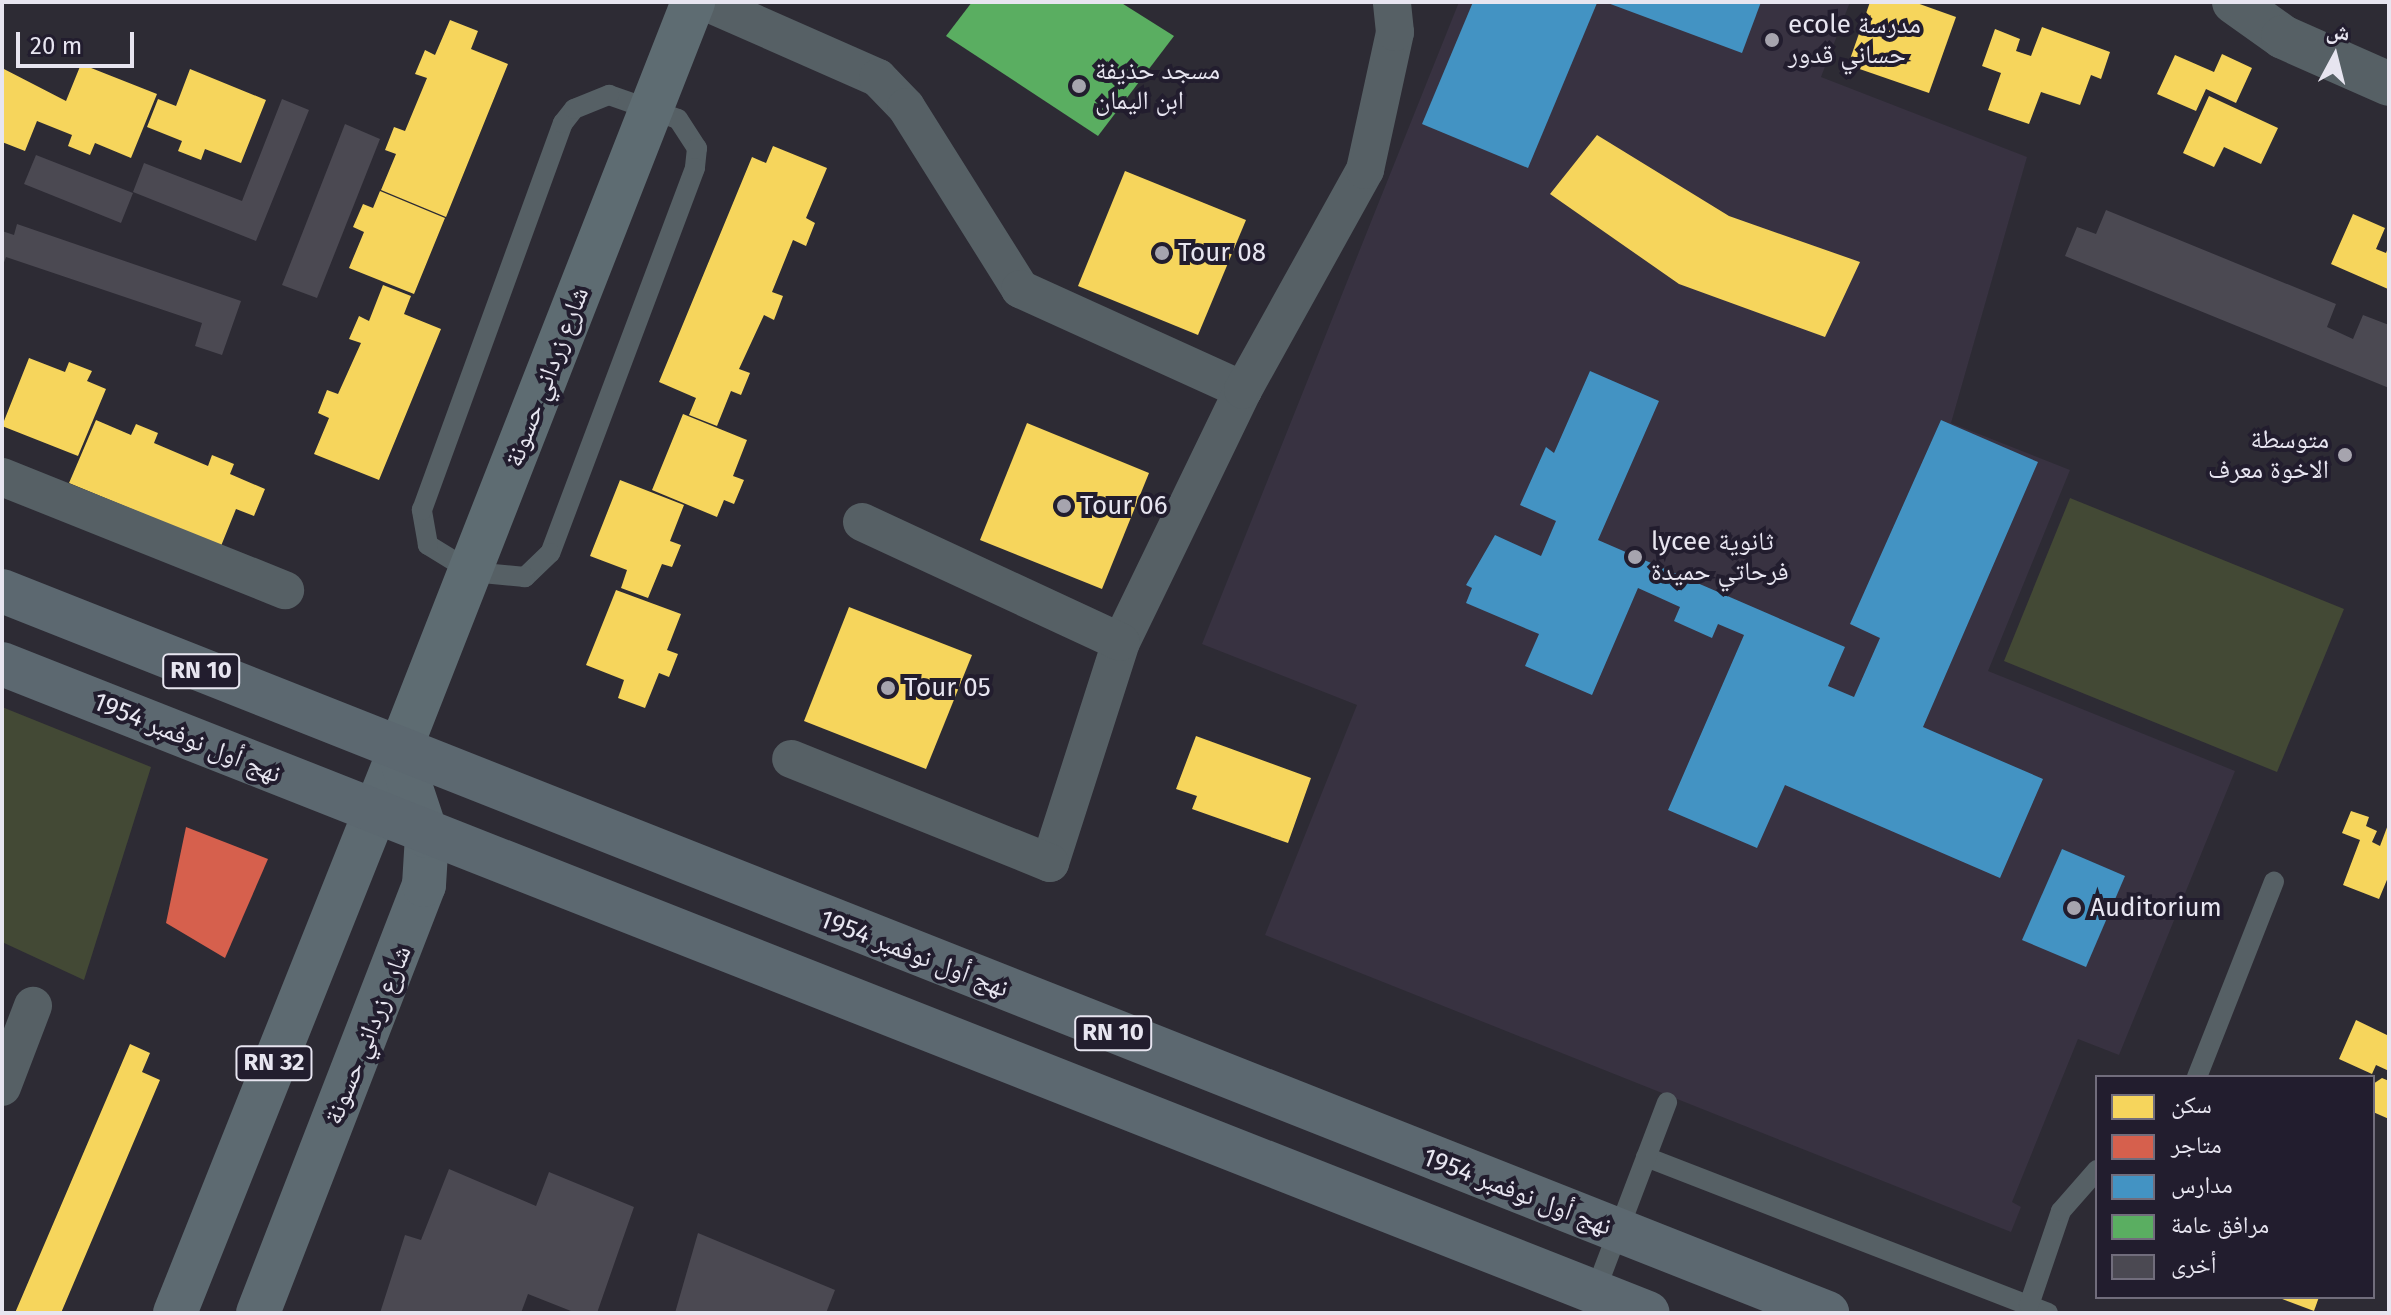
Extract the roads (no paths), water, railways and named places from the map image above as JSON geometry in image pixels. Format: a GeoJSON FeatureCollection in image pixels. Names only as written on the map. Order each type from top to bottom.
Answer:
{"type":"FeatureCollection","features":[{"type":"Feature","properties":{"kind":"highway","name":"نهج أول نوفمبر 1954"},"geometry":{"type":"LineString","coordinates":[[2,591],[399,752],[1827,1313]]}},
{"type":"Feature","properties":{"kind":"highway","name":"نهج أول نوفمبر 1954"},"geometry":{"type":"LineString","coordinates":[[2,664],[372,812]]}},
{"type":"Feature","properties":{"kind":"highway","name":"RN 10"},"geometry":{"type":"LineString","coordinates":[[372,812],[1648,1313]]}},
{"type":"Feature","properties":{"kind":"main road","name":"شارع زرداني حسونة"},"geometry":{"type":"LineString","coordinates":[[175,1313],[372,812],[472,572],[693,2]]}},
{"type":"Feature","properties":{"kind":"main road","name":"شارع زرداني حسونة"},"geometry":{"type":"LineString","coordinates":[[258,1313],[415,915],[430,859],[427,836],[399,752]]}},
{"type":"Feature","properties":{"kind":"street"},"geometry":{"type":"LineString","coordinates":[[706,2],[878,78],[906,107],[1020,289],[1243,390]]}},
{"type":"Feature","properties":{"kind":"street"},"geometry":{"type":"LineString","coordinates":[[791,759],[1050,863],[1121,642],[1243,390],[1365,170],[1395,32],[1392,2]]}},
{"type":"Feature","properties":{"kind":"street"},"geometry":{"type":"LineString","coordinates":[[2234,2],[2283,37],[2389,84]]}},
{"type":"Feature","properties":{"kind":"street"},"geometry":{"type":"LineString","coordinates":[[2,477],[285,590]]}},
{"type":"Feature","properties":{"kind":"street"},"geometry":{"type":"LineString","coordinates":[[862,522],[1121,642]]}},
{"type":"Feature","properties":{"kind":"street"},"geometry":{"type":"LineString","coordinates":[[2,1087],[33,1006]]}},
{"type":"Feature","properties":{"kind":"lane"},"geometry":{"type":"LineString","coordinates":[[591,98],[651,106],[690,132],[695,168],[550,553],[525,577],[472,572],[428,545],[422,510],[563,123],[591,98]]}},
{"type":"Feature","properties":{"kind":"lane"},"geometry":{"type":"LineString","coordinates":[[2198,1075],[2274,882]]}},
{"type":"Feature","properties":{"kind":"lane"},"geometry":{"type":"LineString","coordinates":[[1595,1292],[1667,1102]]}},
{"type":"Feature","properties":{"kind":"lane"},"geometry":{"type":"LineString","coordinates":[[1646,1157],[2038,1309],[2061,1211],[2095,1172]]}},
{"type":"Feature","properties":{"kind":"place","name":"ecole مدرسة حساني قدور"},"geometry":{"type":"Point","coordinates":[1772,40]}},
{"type":"Feature","properties":{"kind":"place","name":"مسجد حذيفة ابن اليمان"},"geometry":{"type":"Point","coordinates":[1079,86]}},
{"type":"Feature","properties":{"kind":"place","name":"Tour 08"},"geometry":{"type":"Point","coordinates":[1162,253]}},
{"type":"Feature","properties":{"kind":"place","name":"متوسطة الاخوة معرف"},"geometry":{"type":"Point","coordinates":[2345,455]}},
{"type":"Feature","properties":{"kind":"place","name":"Tour 06"},"geometry":{"type":"Point","coordinates":[1064,506]}},
{"type":"Feature","properties":{"kind":"place","name":"lycee ثانوية فرحاتي حميدة"},"geometry":{"type":"Point","coordinates":[1635,557]}},
{"type":"Feature","properties":{"kind":"place","name":"Tour 05"},"geometry":{"type":"Point","coordinates":[888,688]}},
{"type":"Feature","properties":{"kind":"place","name":"Auditorium"},"geometry":{"type":"Point","coordinates":[2074,908]}}]}
